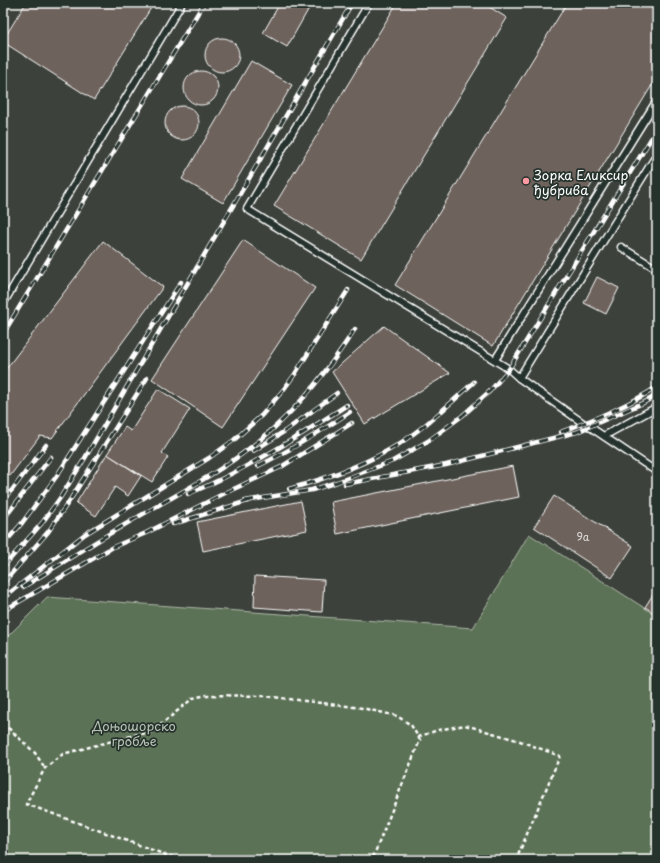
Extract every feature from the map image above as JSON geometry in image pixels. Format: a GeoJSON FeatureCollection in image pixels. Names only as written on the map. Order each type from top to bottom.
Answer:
{"type":"FeatureCollection","features":[{"type":"Feature","properties":{"kind":"lane"},"geometry":{"type":"LineString","coordinates":[[3,304],[182,3]]}},
{"type":"Feature","properties":{"kind":"lane"},"geometry":{"type":"LineString","coordinates":[[369,3],[247,209],[509,369],[519,378],[583,423],[657,472]]}},
{"type":"Feature","properties":{"kind":"lane"},"geometry":{"type":"LineString","coordinates":[[494,360],[657,100]]}},
{"type":"Feature","properties":{"kind":"lane"},"geometry":{"type":"LineString","coordinates":[[519,378],[657,154]]}},
{"type":"Feature","properties":{"kind":"lane"},"geometry":{"type":"LineString","coordinates":[[621,247],[657,269]]}},
{"type":"Feature","properties":{"kind":"lane"},"geometry":{"type":"LineString","coordinates":[[604,436],[657,407]]}},
{"type":"Feature","properties":{"kind":"path"},"geometry":{"type":"LineString","coordinates":[[180,860],[26,804],[45,768],[63,754],[152,732],[193,698],[207,695],[265,696],[362,708],[397,716],[411,725],[420,740],[372,860]]}},
{"type":"Feature","properties":{"kind":"path"},"geometry":{"type":"LineString","coordinates":[[3,723],[35,753],[45,768]]}},
{"type":"Feature","properties":{"kind":"path"},"geometry":{"type":"LineString","coordinates":[[418,737],[438,730],[465,724],[520,741],[560,756],[516,860]]}},
{"type":"Feature","properties":{"kind":"green space","name":"Доњошорско гробље"},"geometry":{"type":"Polygon","coordinates":[[[529,534],[657,616],[657,860],[3,860],[3,641],[47,597],[473,628],[529,534]]]}},
{"type":"Feature","properties":{"kind":"building"},"geometry":{"type":"Polygon","coordinates":[[[26,3],[154,3],[94,100],[3,42],[26,3]]]}},
{"type":"Feature","properties":{"kind":"building"},"geometry":{"type":"Polygon","coordinates":[[[280,3],[312,3],[287,47],[263,33],[280,3]]]}},
{"type":"Feature","properties":{"kind":"building"},"geometry":{"type":"Polygon","coordinates":[[[397,3],[483,3],[507,18],[361,259],[274,206],[397,3]]]}},
{"type":"Feature","properties":{"kind":"building","name":"Зорка Еликсир ђубрива"},"geometry":{"type":"Polygon","coordinates":[[[567,3],[657,3],[657,77],[493,346],[395,285],[567,3]]]}},
{"type":"Feature","properties":{"kind":"building"},"geometry":{"type":"Polygon","coordinates":[[[219,38],[225,38],[229,39],[236,45],[239,55],[238,62],[232,69],[225,72],[219,72],[215,71],[208,65],[205,58],[205,52],[206,48],[212,41],[219,38]]]}},
{"type":"Feature","properties":{"kind":"building"},"geometry":{"type":"Polygon","coordinates":[[[251,61],[292,85],[223,203],[182,179],[251,61]]]}},
{"type":"Feature","properties":{"kind":"building"},"geometry":{"type":"Polygon","coordinates":[[[198,71],[204,71],[208,72],[215,78],[218,88],[217,95],[211,102],[204,105],[198,105],[194,104],[187,98],[184,91],[184,85],[185,81],[191,74],[198,71]]]}},
{"type":"Feature","properties":{"kind":"building"},"geometry":{"type":"Polygon","coordinates":[[[179,106],[185,106],[189,107],[196,113],[199,123],[198,130],[192,137],[185,140],[179,140],[175,139],[168,133],[165,126],[165,120],[166,116],[172,109],[179,106]]]}},
{"type":"Feature","properties":{"kind":"building"},"geometry":{"type":"Polygon","coordinates":[[[243,240],[315,288],[223,427],[152,379],[243,240]]]}},
{"type":"Feature","properties":{"kind":"building"},"geometry":{"type":"Polygon","coordinates":[[[103,241],[163,287],[52,438],[40,436],[10,476],[3,471],[3,373],[103,241]]]}},
{"type":"Feature","properties":{"kind":"building"},"geometry":{"type":"Polygon","coordinates":[[[597,277],[619,288],[606,314],[584,303],[597,277]]]}},
{"type":"Feature","properties":{"kind":"building"},"geometry":{"type":"Polygon","coordinates":[[[384,326],[450,373],[365,424],[332,372],[384,326]]]}},
{"type":"Feature","properties":{"kind":"building"},"geometry":{"type":"Polygon","coordinates":[[[158,389],[190,409],[162,453],[168,457],[152,482],[107,454],[125,427],[131,431],[158,389]]]}},
{"type":"Feature","properties":{"kind":"building"},"geometry":{"type":"Polygon","coordinates":[[[107,454],[141,476],[128,496],[115,487],[96,516],[76,503],[107,454]]]}},
{"type":"Feature","properties":{"kind":"building"},"geometry":{"type":"Polygon","coordinates":[[[513,466],[519,497],[337,534],[331,502],[513,466]]]}},
{"type":"Feature","properties":{"kind":"building"},"geometry":{"type":"Polygon","coordinates":[[[554,496],[633,546],[612,578],[534,527],[554,496]]]}},
{"type":"Feature","properties":{"kind":"building"},"geometry":{"type":"Polygon","coordinates":[[[301,501],[307,530],[203,551],[197,522],[301,501]]]}},
{"type":"Feature","properties":{"kind":"building"},"geometry":{"type":"Polygon","coordinates":[[[255,576],[324,580],[322,612],[254,607],[255,576]]]}},
{"type":"Feature","properties":{"kind":"building"},"geometry":{"type":"Polygon","coordinates":[[[657,588],[657,615],[645,607],[657,588]]]}},
{"type":"Feature","properties":{"kind":"railway"},"geometry":{"type":"LineString","coordinates":[[3,7],[5,3]]}},
{"type":"Feature","properties":{"kind":"railway"},"geometry":{"type":"LineString","coordinates":[[3,334],[204,3]]}},
{"type":"Feature","properties":{"kind":"railway"},"geometry":{"type":"LineString","coordinates":[[3,567],[42,523],[60,498],[85,458],[352,3]]}},
{"type":"Feature","properties":{"kind":"railway"},"geometry":{"type":"LineString","coordinates":[[245,501],[312,490],[393,461],[428,441],[462,416],[490,391],[509,369],[657,129]]}},
{"type":"Feature","properties":{"kind":"railway"},"geometry":{"type":"LineString","coordinates":[[3,545],[22,523],[56,477],[181,282]]}},
{"type":"Feature","properties":{"kind":"railway"},"geometry":{"type":"LineString","coordinates":[[3,598],[85,534],[209,458],[234,440],[262,415],[284,389],[348,290]]}},
{"type":"Feature","properties":{"kind":"railway"},"geometry":{"type":"LineString","coordinates":[[23,587],[109,534],[201,481],[258,442],[298,404],[328,368],[355,329]]}},
{"type":"Feature","properties":{"kind":"railway"},"geometry":{"type":"LineString","coordinates":[[3,583],[48,532],[70,500],[147,378]]}},
{"type":"Feature","properties":{"kind":"railway"},"geometry":{"type":"LineString","coordinates":[[289,489],[346,470],[387,451],[409,437],[428,422],[474,382]]}},
{"type":"Feature","properties":{"kind":"railway"},"geometry":{"type":"LineString","coordinates":[[561,432],[623,406],[657,387]]}},
{"type":"Feature","properties":{"kind":"railway"},"geometry":{"type":"LineString","coordinates":[[253,451],[285,431],[337,393]]}},
{"type":"Feature","properties":{"kind":"railway"},"geometry":{"type":"LineString","coordinates":[[345,484],[446,465],[577,432],[643,403],[657,395]]}},
{"type":"Feature","properties":{"kind":"railway"},"geometry":{"type":"LineString","coordinates":[[188,494],[229,475],[289,442],[347,405]]}},
{"type":"Feature","properties":{"kind":"railway"},"geometry":{"type":"LineString","coordinates":[[258,466],[282,454],[328,427],[350,412]]}},
{"type":"Feature","properties":{"kind":"railway"},"geometry":{"type":"LineString","coordinates":[[3,611],[113,547],[146,533],[223,494],[281,467],[352,423]]}},
{"type":"Feature","properties":{"kind":"railway"},"geometry":{"type":"LineString","coordinates":[[3,499],[12,490],[46,445]]}},
{"type":"Feature","properties":{"kind":"railway"},"geometry":{"type":"LineString","coordinates":[[3,520],[51,457]]}},
{"type":"Feature","properties":{"kind":"railway"},"geometry":{"type":"LineString","coordinates":[[173,524],[251,500]]}},
{"type":"Feature","properties":{"kind":"place","name":"Зорка Еликсир ђубрива"},"geometry":{"type":"Point","coordinates":[526,181]}}]}
